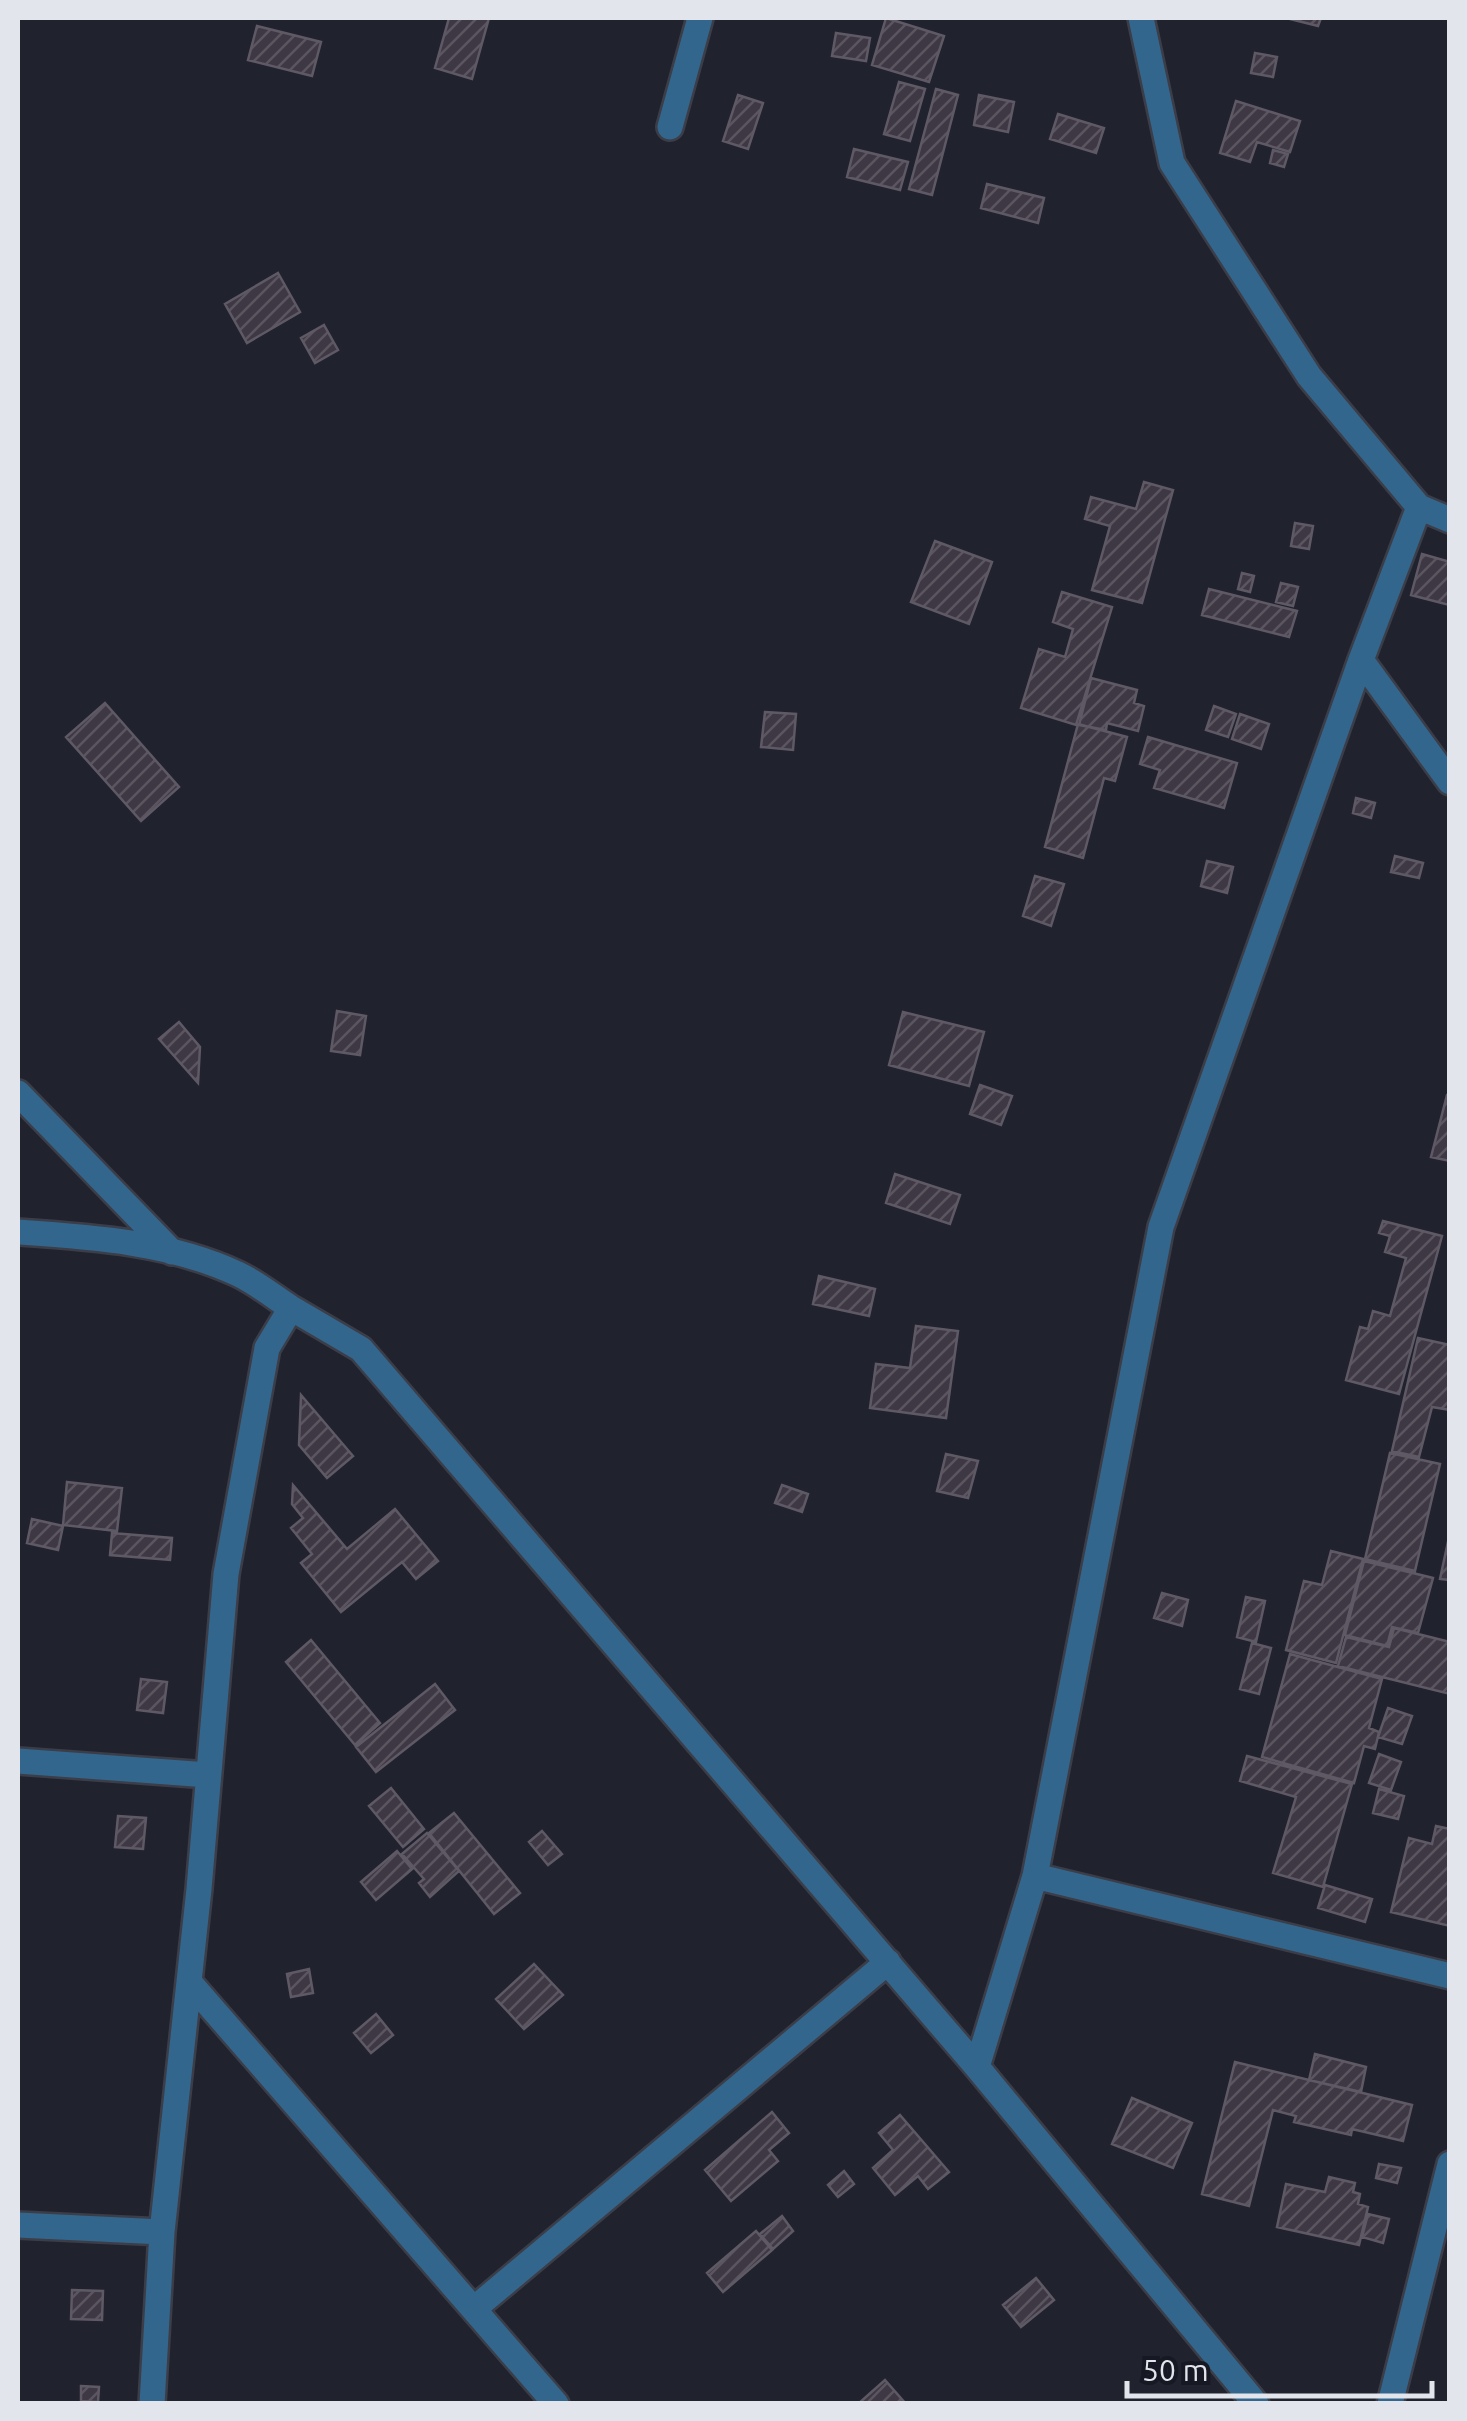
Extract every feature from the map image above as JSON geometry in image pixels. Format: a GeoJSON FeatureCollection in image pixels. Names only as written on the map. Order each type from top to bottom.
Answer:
{"type":"FeatureCollection","features":[{"type":"Feature","properties":{"kind":"street"},"geometry":{"type":"LineString","coordinates":[[670,127],[700,18]]}},
{"type":"Feature","properties":{"kind":"street"},"geometry":{"type":"LineString","coordinates":[[1141,18],[1172,163],[1309,376],[1418,507],[1450,520]]}},
{"type":"Feature","properties":{"kind":"street"},"geometry":{"type":"LineString","coordinates":[[977,2067],[1035,1876],[1161,1227],[1418,507]]}},
{"type":"Feature","properties":{"kind":"street"},"geometry":{"type":"LineString","coordinates":[[1361,660],[1450,782]]}},
{"type":"Feature","properties":{"kind":"street"},"geometry":{"type":"LineString","coordinates":[[18,1092],[172,1252]]}},
{"type":"Feature","properties":{"kind":"street"},"geometry":{"type":"LineString","coordinates":[[18,1232],[106,1238],[172,1252],[239,1274],[361,1349],[888,1962],[1256,2404]]}},
{"type":"Feature","properties":{"kind":"street"},"geometry":{"type":"LineString","coordinates":[[152,2404],[162,2232],[190,1983],[226,1574],[267,1348],[291,1308]]}},
{"type":"Feature","properties":{"kind":"street"},"geometry":{"type":"LineString","coordinates":[[18,1761],[208,1775]]}},
{"type":"Feature","properties":{"kind":"street"},"geometry":{"type":"LineString","coordinates":[[1035,1876],[1450,1976]]}},
{"type":"Feature","properties":{"kind":"street"},"geometry":{"type":"LineString","coordinates":[[475,2308],[888,1962]]}},
{"type":"Feature","properties":{"kind":"street"},"geometry":{"type":"LineString","coordinates":[[190,1983],[556,2404]]}},
{"type":"Feature","properties":{"kind":"street"},"geometry":{"type":"LineString","coordinates":[[1390,2404],[1450,2164]]}},
{"type":"Feature","properties":{"kind":"street"},"geometry":{"type":"LineString","coordinates":[[18,2225],[162,2232]]}},
{"type":"Feature","properties":{"kind":"building"},"geometry":{"type":"Polygon","coordinates":[[[449,18],[489,18],[472,79],[435,68],[449,18]]]}},
{"type":"Feature","properties":{"kind":"building"},"geometry":{"type":"Polygon","coordinates":[[[886,18],[944,36],[929,82],[872,65],[886,18]]]}},
{"type":"Feature","properties":{"kind":"building"},"geometry":{"type":"Polygon","coordinates":[[[1286,18],[1321,18],[1318,26],[1286,18]]]}},
{"type":"Feature","properties":{"kind":"building"},"geometry":{"type":"Polygon","coordinates":[[[257,26],[321,42],[312,76],[248,60],[257,26]]]}},
{"type":"Feature","properties":{"kind":"building"},"geometry":{"type":"Polygon","coordinates":[[[836,33],[870,38],[866,61],[832,56],[836,33]]]}},
{"type":"Feature","properties":{"kind":"building"},"geometry":{"type":"Polygon","coordinates":[[[1255,53],[1277,57],[1273,77],[1251,73],[1255,53]]]}},
{"type":"Feature","properties":{"kind":"building"},"geometry":{"type":"Polygon","coordinates":[[[899,82],[925,89],[910,141],[884,134],[899,82]]]}},
{"type":"Feature","properties":{"kind":"building"},"geometry":{"type":"Polygon","coordinates":[[[936,89],[958,95],[932,195],[909,189],[936,89]]]}},
{"type":"Feature","properties":{"kind":"building"},"geometry":{"type":"Polygon","coordinates":[[[738,95],[763,103],[748,149],[723,141],[738,95]]]}},
{"type":"Feature","properties":{"kind":"building"},"geometry":{"type":"Polygon","coordinates":[[[979,95],[1014,102],[1008,132],[974,125],[979,95]]]}},
{"type":"Feature","properties":{"kind":"building"},"geometry":{"type":"Polygon","coordinates":[[[1236,101],[1300,121],[1290,152],[1257,142],[1250,162],[1220,153],[1236,101]]]}},
{"type":"Feature","properties":{"kind":"building"},"geometry":{"type":"Polygon","coordinates":[[[1058,114],[1104,128],[1096,153],[1050,139],[1058,114]]]}},
{"type":"Feature","properties":{"kind":"building"},"geometry":{"type":"Polygon","coordinates":[[[854,149],[908,162],[900,190],[847,177],[854,149]]]}},
{"type":"Feature","properties":{"kind":"building"},"geometry":{"type":"Polygon","coordinates":[[[1273,150],[1288,154],[1284,167],[1270,163],[1273,150]]]}},
{"type":"Feature","properties":{"kind":"building"},"geometry":{"type":"Polygon","coordinates":[[[987,184],[1044,198],[1038,223],[981,208],[987,184]]]}},
{"type":"Feature","properties":{"kind":"building"},"geometry":{"type":"Polygon","coordinates":[[[278,273],[300,312],[247,343],[225,304],[278,273]]]}},
{"type":"Feature","properties":{"kind":"building"},"geometry":{"type":"Polygon","coordinates":[[[324,325],[338,350],[315,363],[301,338],[324,325]]]}},
{"type":"Feature","properties":{"kind":"building"},"geometry":{"type":"Polygon","coordinates":[[[1144,482],[1173,490],[1142,603],[1092,590],[1110,526],[1085,519],[1091,497],[1136,509],[1144,482]]]}},
{"type":"Feature","properties":{"kind":"building"},"geometry":{"type":"Polygon","coordinates":[[[1295,523],[1313,526],[1309,549],[1291,546],[1295,523]]]}},
{"type":"Feature","properties":{"kind":"building"},"geometry":{"type":"Polygon","coordinates":[[[935,541],[992,562],[969,624],[911,602],[935,541]]]}},
{"type":"Feature","properties":{"kind":"building"},"geometry":{"type":"Polygon","coordinates":[[[1422,554],[1450,562],[1449,605],[1411,595],[1422,554]]]}},
{"type":"Feature","properties":{"kind":"building"},"geometry":{"type":"Polygon","coordinates":[[[1242,573],[1254,576],[1250,592],[1238,589],[1242,573]]]}},
{"type":"Feature","properties":{"kind":"building"},"geometry":{"type":"Polygon","coordinates":[[[1281,583],[1298,587],[1293,606],[1276,602],[1281,583]]]}},
{"type":"Feature","properties":{"kind":"building"},"geometry":{"type":"Polygon","coordinates":[[[1209,589],[1297,611],[1289,637],[1202,615],[1209,589]]]}},
{"type":"Feature","properties":{"kind":"building"},"geometry":{"type":"Polygon","coordinates":[[[1062,592],[1112,607],[1076,725],[1021,708],[1039,649],[1065,657],[1073,629],[1053,622],[1062,592]]]}},
{"type":"Feature","properties":{"kind":"building"},"geometry":{"type":"Polygon","coordinates":[[[1091,678],[1137,690],[1134,703],[1144,706],[1138,731],[1107,723],[1106,730],[1079,725],[1091,678]]]}},
{"type":"Feature","properties":{"kind":"building"},"geometry":{"type":"Polygon","coordinates":[[[105,703],[179,787],[141,821],[66,737],[105,703]]]}},
{"type":"Feature","properties":{"kind":"building"},"geometry":{"type":"Polygon","coordinates":[[[1214,706],[1236,714],[1228,737],[1206,730],[1214,706]]]}},
{"type":"Feature","properties":{"kind":"building"},"geometry":{"type":"Polygon","coordinates":[[[765,712],[796,714],[793,750],[761,747],[765,712]]]}},
{"type":"Feature","properties":{"kind":"building"},"geometry":{"type":"Polygon","coordinates":[[[1240,714],[1269,724],[1261,749],[1232,739],[1240,714]]]}},
{"type":"Feature","properties":{"kind":"building"},"geometry":{"type":"Polygon","coordinates":[[[1078,724],[1127,737],[1115,781],[1104,778],[1083,858],[1045,847],[1078,724]]]}},
{"type":"Feature","properties":{"kind":"building"},"geometry":{"type":"Polygon","coordinates":[[[1148,737],[1237,763],[1224,808],[1154,788],[1160,770],[1140,764],[1148,737]]]}},
{"type":"Feature","properties":{"kind":"building"},"geometry":{"type":"Polygon","coordinates":[[[1356,798],[1375,803],[1371,818],[1353,813],[1356,798]]]}},
{"type":"Feature","properties":{"kind":"building"},"geometry":{"type":"Polygon","coordinates":[[[1395,856],[1423,863],[1419,878],[1391,872],[1395,856]]]}},
{"type":"Feature","properties":{"kind":"building"},"geometry":{"type":"Polygon","coordinates":[[[1207,861],[1233,867],[1227,893],[1201,886],[1207,861]]]}},
{"type":"Feature","properties":{"kind":"building"},"geometry":{"type":"Polygon","coordinates":[[[1035,876],[1064,884],[1051,926],[1023,916],[1035,876]]]}},
{"type":"Feature","properties":{"kind":"building"},"geometry":{"type":"Polygon","coordinates":[[[337,1011],[366,1016],[360,1055],[331,1051],[337,1011]]]}},
{"type":"Feature","properties":{"kind":"building"},"geometry":{"type":"Polygon","coordinates":[[[903,1012],[984,1032],[969,1086],[889,1065],[903,1012]]]}},
{"type":"Feature","properties":{"kind":"building"},"geometry":{"type":"Polygon","coordinates":[[[179,1022],[200,1047],[198,1083],[159,1039],[179,1022]]]}},
{"type":"Feature","properties":{"kind":"building"},"geometry":{"type":"Polygon","coordinates":[[[980,1085],[1012,1096],[1001,1125],[970,1114],[980,1085]]]}},
{"type":"Feature","properties":{"kind":"building"},"geometry":{"type":"Polygon","coordinates":[[[1450,1095],[1450,1161],[1431,1157],[1450,1095]]]}},
{"type":"Feature","properties":{"kind":"building"},"geometry":{"type":"Polygon","coordinates":[[[895,1174],[960,1195],[950,1224],[886,1203],[895,1174]]]}},
{"type":"Feature","properties":{"kind":"building"},"geometry":{"type":"Polygon","coordinates":[[[1383,1221],[1442,1236],[1399,1394],[1346,1380],[1360,1327],[1368,1329],[1373,1311],[1390,1316],[1406,1258],[1385,1252],[1390,1236],[1379,1233],[1383,1221]]]}},
{"type":"Feature","properties":{"kind":"building"},"geometry":{"type":"Polygon","coordinates":[[[819,1276],[875,1289],[869,1316],[813,1304],[819,1276]]]}},
{"type":"Feature","properties":{"kind":"building"},"geometry":{"type":"Polygon","coordinates":[[[916,1326],[958,1331],[946,1418],[870,1408],[876,1364],[910,1368],[916,1326]]]}},
{"type":"Feature","properties":{"kind":"building"},"geometry":{"type":"Polygon","coordinates":[[[1418,1338],[1450,1345],[1450,1410],[1432,1407],[1419,1457],[1392,1451],[1418,1338]]]}},
{"type":"Feature","properties":{"kind":"building"},"geometry":{"type":"Polygon","coordinates":[[[301,1395],[353,1456],[327,1478],[299,1445],[301,1395]]]}},
{"type":"Feature","properties":{"kind":"building"},"geometry":{"type":"Polygon","coordinates":[[[1390,1453],[1440,1464],[1415,1571],[1365,1559],[1390,1453]]]}},
{"type":"Feature","properties":{"kind":"building"},"geometry":{"type":"Polygon","coordinates":[[[946,1454],[978,1461],[968,1498],[937,1491],[946,1454]]]}},
{"type":"Feature","properties":{"kind":"building"},"geometry":{"type":"Polygon","coordinates":[[[67,1482],[122,1488],[117,1531],[63,1525],[67,1482]]]}},
{"type":"Feature","properties":{"kind":"building"},"geometry":{"type":"Polygon","coordinates":[[[293,1485],[347,1549],[395,1509],[438,1561],[416,1579],[402,1562],[341,1612],[301,1563],[312,1554],[291,1528],[303,1518],[292,1504],[293,1485]]]}},
{"type":"Feature","properties":{"kind":"building"},"geometry":{"type":"Polygon","coordinates":[[[782,1485],[808,1494],[802,1512],[775,1503],[782,1485]]]}},
{"type":"Feature","properties":{"kind":"building"},"geometry":{"type":"Polygon","coordinates":[[[32,1519],[63,1526],[58,1550],[27,1543],[32,1519]]]}},
{"type":"Feature","properties":{"kind":"building"},"geometry":{"type":"Polygon","coordinates":[[[112,1533],[172,1538],[170,1560],[110,1555],[112,1533]]]}},
{"type":"Feature","properties":{"kind":"building"},"geometry":{"type":"Polygon","coordinates":[[[1450,1537],[1450,1580],[1440,1579],[1450,1537]]]}},
{"type":"Feature","properties":{"kind":"building"},"geometry":{"type":"Polygon","coordinates":[[[1331,1551],[1363,1559],[1336,1663],[1286,1650],[1304,1581],[1322,1585],[1331,1551]]]}},
{"type":"Feature","properties":{"kind":"building"},"geometry":{"type":"Polygon","coordinates":[[[1364,1561],[1433,1578],[1418,1633],[1392,1627],[1387,1646],[1345,1635],[1364,1561]]]}},
{"type":"Feature","properties":{"kind":"building"},"geometry":{"type":"Polygon","coordinates":[[[1162,1593],[1188,1600],[1182,1626],[1154,1618],[1162,1593]]]}},
{"type":"Feature","properties":{"kind":"building"},"geometry":{"type":"Polygon","coordinates":[[[1246,1597],[1265,1601],[1256,1642],[1237,1637],[1246,1597]]]}},
{"type":"Feature","properties":{"kind":"building"},"geometry":{"type":"Polygon","coordinates":[[[1394,1628],[1450,1642],[1450,1694],[1338,1666],[1346,1637],[1389,1647],[1394,1628]]]}},
{"type":"Feature","properties":{"kind":"building"},"geometry":{"type":"Polygon","coordinates":[[[311,1640],[380,1723],[355,1745],[286,1662],[311,1640]]]}},
{"type":"Feature","properties":{"kind":"building"},"geometry":{"type":"Polygon","coordinates":[[[1252,1643],[1271,1648],[1259,1694],[1240,1689],[1252,1643]]]}},
{"type":"Feature","properties":{"kind":"building"},"geometry":{"type":"Polygon","coordinates":[[[1290,1654],[1382,1679],[1369,1728],[1379,1732],[1375,1749],[1364,1746],[1354,1783],[1262,1757],[1290,1654]]]}},
{"type":"Feature","properties":{"kind":"building"},"geometry":{"type":"Polygon","coordinates":[[[141,1679],[167,1682],[163,1713],[137,1710],[141,1679]]]}},
{"type":"Feature","properties":{"kind":"building"},"geometry":{"type":"Polygon","coordinates":[[[435,1684],[455,1710],[376,1772],[356,1747],[435,1684]]]}},
{"type":"Feature","properties":{"kind":"building"},"geometry":{"type":"Polygon","coordinates":[[[1388,1708],[1412,1716],[1402,1744],[1378,1737],[1388,1708]]]}},
{"type":"Feature","properties":{"kind":"building"},"geometry":{"type":"Polygon","coordinates":[[[1379,1754],[1401,1762],[1391,1790],[1369,1783],[1379,1754]]]}},
{"type":"Feature","properties":{"kind":"building"},"geometry":{"type":"Polygon","coordinates":[[[1247,1756],[1352,1784],[1323,1887],[1273,1873],[1296,1797],[1240,1781],[1247,1756]]]}},
{"type":"Feature","properties":{"kind":"building"},"geometry":{"type":"Polygon","coordinates":[[[391,1788],[424,1829],[403,1847],[369,1806],[391,1788]]]}},
{"type":"Feature","properties":{"kind":"building"},"geometry":{"type":"Polygon","coordinates":[[[1379,1789],[1404,1796],[1398,1819],[1373,1813],[1379,1789]]]}},
{"type":"Feature","properties":{"kind":"building"},"geometry":{"type":"Polygon","coordinates":[[[454,1813],[520,1893],[494,1914],[429,1833],[454,1813]]]}},
{"type":"Feature","properties":{"kind":"building"},"geometry":{"type":"Polygon","coordinates":[[[118,1816],[146,1818],[143,1849],[115,1847],[118,1816]]]}},
{"type":"Feature","properties":{"kind":"building"},"geometry":{"type":"Polygon","coordinates":[[[1436,1826],[1450,1829],[1450,1926],[1391,1912],[1409,1838],[1432,1844],[1436,1826]]]}},
{"type":"Feature","properties":{"kind":"building"},"geometry":{"type":"Polygon","coordinates":[[[542,1831],[562,1854],[548,1865],[529,1842],[542,1831]]]}},
{"type":"Feature","properties":{"kind":"building"},"geometry":{"type":"Polygon","coordinates":[[[427,1833],[459,1871],[430,1897],[419,1883],[424,1879],[402,1854],[427,1833]]]}},
{"type":"Feature","properties":{"kind":"building"},"geometry":{"type":"Polygon","coordinates":[[[397,1851],[412,1869],[376,1900],[361,1882],[397,1851]]]}},
{"type":"Feature","properties":{"kind":"building"},"geometry":{"type":"Polygon","coordinates":[[[1325,1885],[1372,1899],[1365,1922],[1318,1908],[1325,1885]]]}},
{"type":"Feature","properties":{"kind":"building"},"geometry":{"type":"Polygon","coordinates":[[[534,1964],[563,1995],[524,2029],[496,1999],[534,1964]]]}},
{"type":"Feature","properties":{"kind":"building"},"geometry":{"type":"Polygon","coordinates":[[[309,1969],[313,1993],[291,1997],[287,1974],[309,1969]]]}},
{"type":"Feature","properties":{"kind":"building"},"geometry":{"type":"Polygon","coordinates":[[[376,2014],[393,2035],[371,2053],[354,2033],[376,2014]]]}},
{"type":"Feature","properties":{"kind":"building"},"geometry":{"type":"Polygon","coordinates":[[[1315,2054],[1366,2067],[1361,2092],[1309,2080],[1315,2054]]]}},
{"type":"Feature","properties":{"kind":"building"},"geometry":{"type":"Polygon","coordinates":[[[1235,2062],[1412,2105],[1403,2141],[1352,2129],[1351,2135],[1294,2122],[1296,2116],[1273,2110],[1249,2206],[1202,2194],[1235,2062]]]}},
{"type":"Feature","properties":{"kind":"building"},"geometry":{"type":"Polygon","coordinates":[[[1132,2098],[1192,2123],[1173,2168],[1112,2144],[1132,2098]]]}},
{"type":"Feature","properties":{"kind":"building"},"geometry":{"type":"Polygon","coordinates":[[[772,2112],[789,2133],[769,2150],[778,2161],[731,2201],[705,2170],[772,2112]]]}},
{"type":"Feature","properties":{"kind":"building"},"geometry":{"type":"Polygon","coordinates":[[[900,2115],[949,2172],[928,2189],[918,2176],[895,2195],[873,2168],[893,2150],[879,2133],[900,2115]]]}},
{"type":"Feature","properties":{"kind":"building"},"geometry":{"type":"Polygon","coordinates":[[[1379,2164],[1401,2168],[1397,2183],[1376,2178],[1379,2164]]]}},
{"type":"Feature","properties":{"kind":"building"},"geometry":{"type":"Polygon","coordinates":[[[844,2171],[854,2184],[838,2197],[828,2185],[844,2171]]]}},
{"type":"Feature","properties":{"kind":"building"},"geometry":{"type":"Polygon","coordinates":[[[1329,2177],[1355,2183],[1353,2192],[1360,2194],[1358,2204],[1368,2207],[1359,2245],[1277,2227],[1286,2184],[1325,2192],[1329,2177]]]}},
{"type":"Feature","properties":{"kind":"building"},"geometry":{"type":"Polygon","coordinates":[[[1368,2214],[1389,2219],[1383,2243],[1362,2237],[1368,2214]]]}},
{"type":"Feature","properties":{"kind":"building"},"geometry":{"type":"Polygon","coordinates":[[[782,2216],[793,2231],[773,2249],[760,2234],[782,2216]]]}},
{"type":"Feature","properties":{"kind":"building"},"geometry":{"type":"Polygon","coordinates":[[[756,2231],[772,2250],[723,2292],[707,2273],[756,2231]]]}},
{"type":"Feature","properties":{"kind":"building"},"geometry":{"type":"Polygon","coordinates":[[[1036,2278],[1054,2300],[1021,2327],[1003,2305],[1036,2278]]]}},
{"type":"Feature","properties":{"kind":"building"},"geometry":{"type":"Polygon","coordinates":[[[72,2290],[103,2291],[102,2320],[71,2319],[72,2290]]]}},
{"type":"Feature","properties":{"kind":"building"},"geometry":{"type":"Polygon","coordinates":[[[885,2380],[906,2404],[858,2404],[885,2380]]]}},
{"type":"Feature","properties":{"kind":"building"},"geometry":{"type":"Polygon","coordinates":[[[81,2386],[99,2387],[98,2402],[81,2401],[81,2386]]]}}]}
